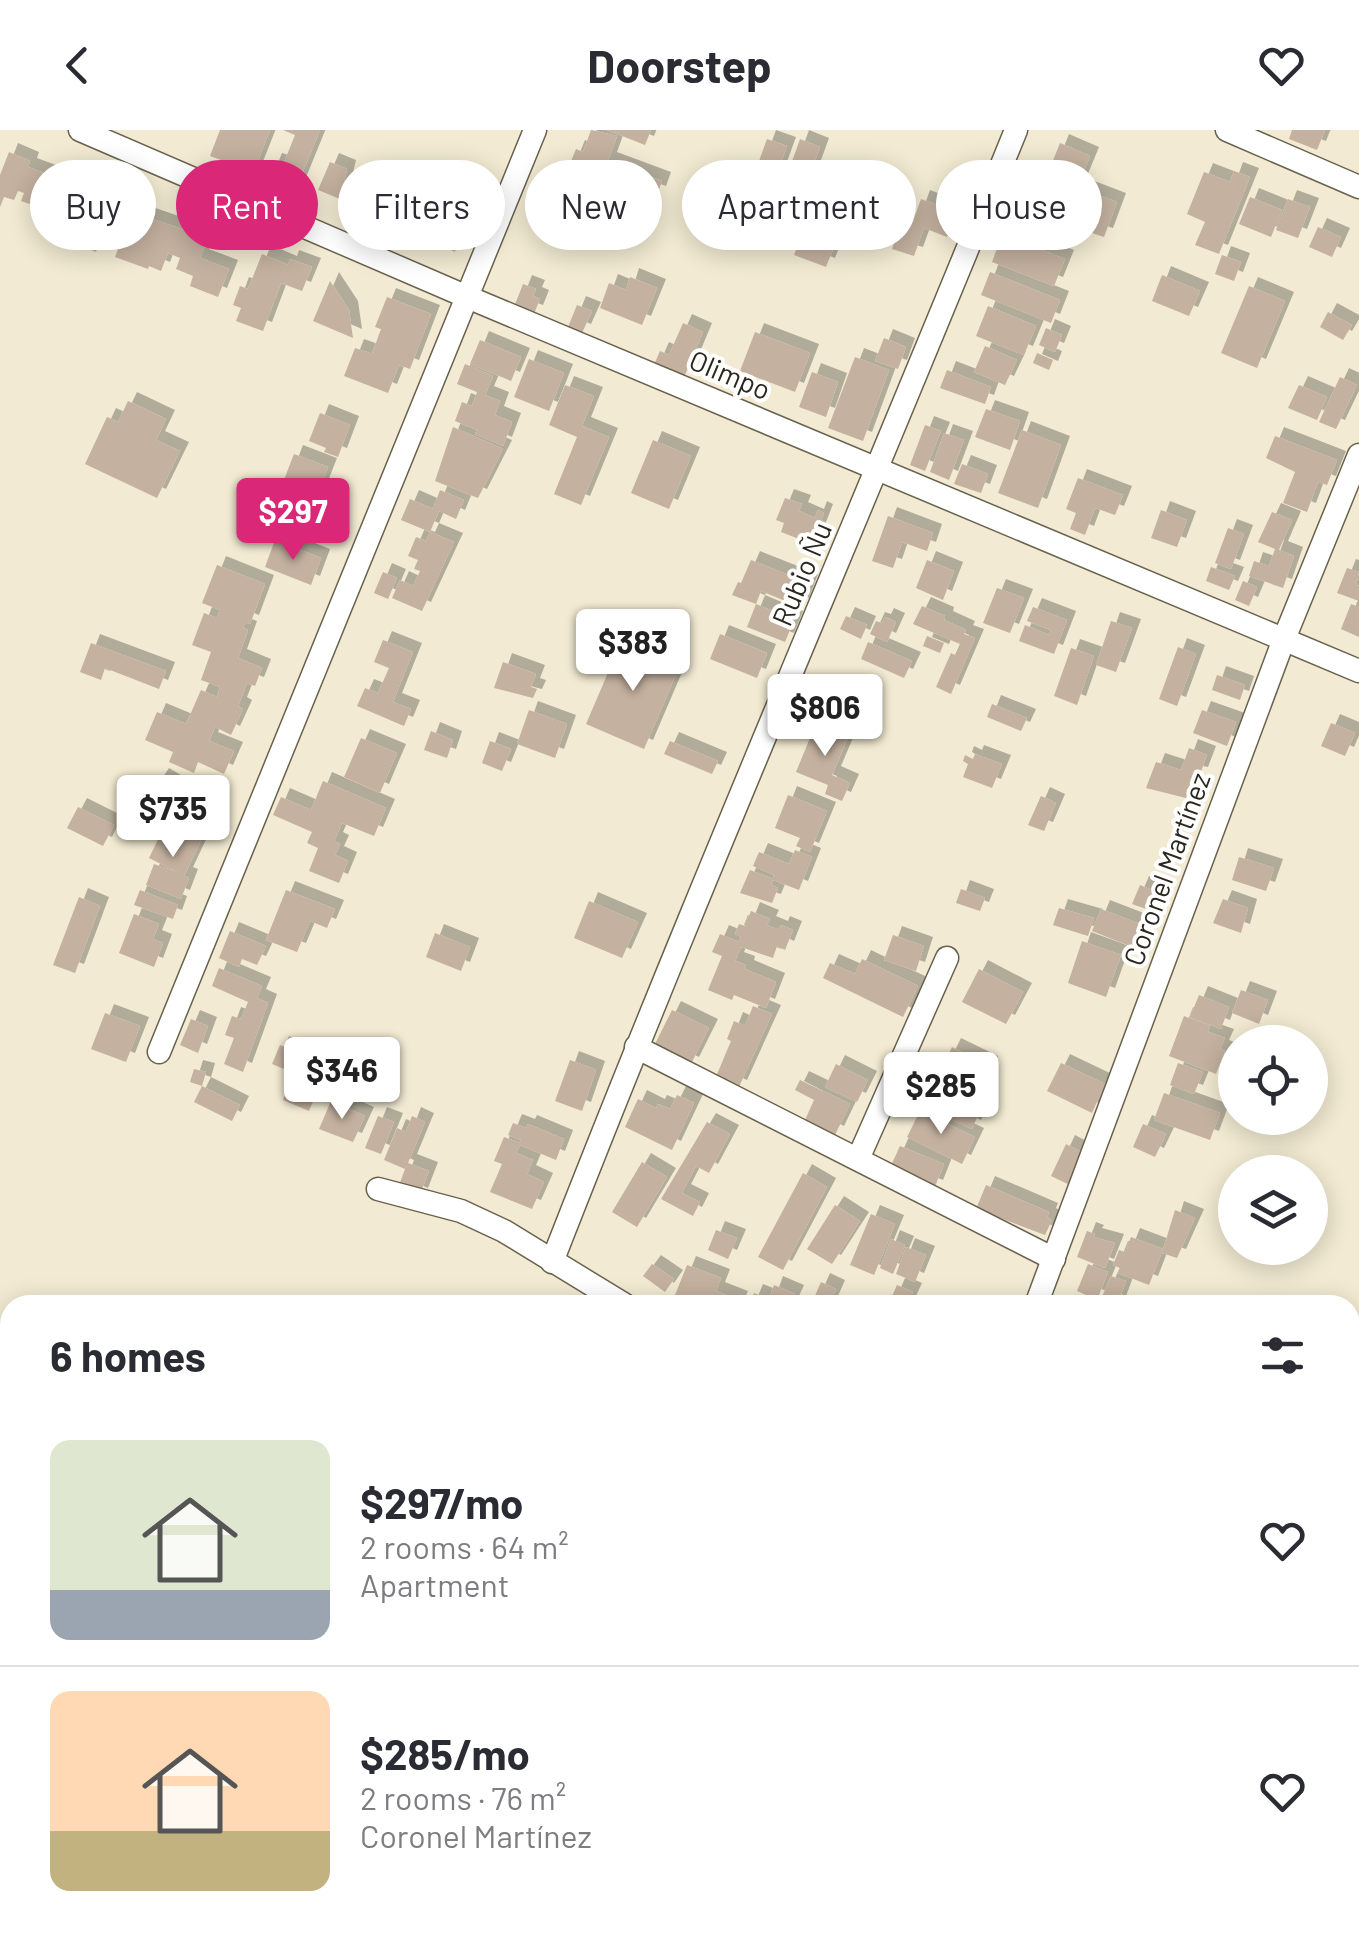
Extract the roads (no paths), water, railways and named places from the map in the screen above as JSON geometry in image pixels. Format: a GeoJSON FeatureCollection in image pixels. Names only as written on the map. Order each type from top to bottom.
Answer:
{"type":"FeatureCollection","features":[{"type":"Feature","properties":{"kind":"street","name":"Olimpo"},"geometry":{"type":"LineString","coordinates":[[80,130],[1359,671]]}},
{"type":"Feature","properties":{"kind":"street"},"geometry":{"type":"LineString","coordinates":[[159,1052],[535,130]]}},
{"type":"Feature","properties":{"kind":"street","name":"Rubio Ñu"},"geometry":{"type":"LineString","coordinates":[[552,1262],[636,1047],[1016,130]]}},
{"type":"Feature","properties":{"kind":"street"},"geometry":{"type":"LineString","coordinates":[[1227,130],[1359,187]]}},
{"type":"Feature","properties":{"kind":"street","name":"Coronel Martínez"},"geometry":{"type":"LineString","coordinates":[[1040,1295],[1284,639],[1359,455]]}},
{"type":"Feature","properties":{"kind":"street"},"geometry":{"type":"LineString","coordinates":[[858,1159],[947,958]]}},
{"type":"Feature","properties":{"kind":"street"},"geometry":{"type":"LineString","coordinates":[[636,1047],[1054,1258]]}},
{"type":"Feature","properties":{"kind":"street"},"geometry":{"type":"LineString","coordinates":[[378,1189],[460,1212],[504,1231],[609,1295]]}}]}
